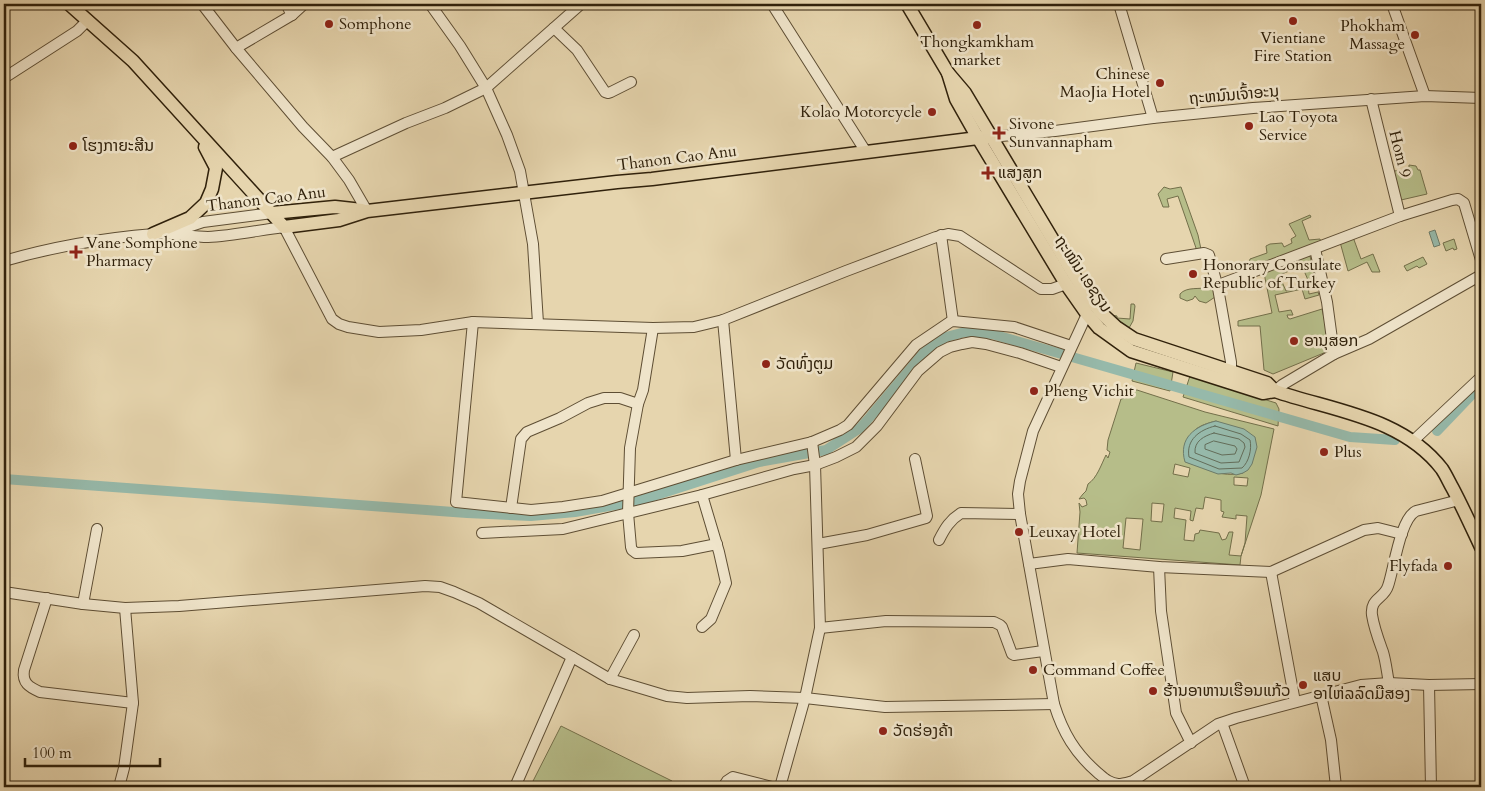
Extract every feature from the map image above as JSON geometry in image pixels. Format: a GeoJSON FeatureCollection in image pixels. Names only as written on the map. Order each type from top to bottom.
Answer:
{"type":"FeatureCollection","features":[{"type":"Feature","properties":{"kind":"main road"},"geometry":{"type":"LineString","coordinates":[[68,4],[133,60],[284,227]]}},
{"type":"Feature","properties":{"kind":"main road","name":"ຖະໜົນ ເອຊຽນ"},"geometry":{"type":"LineString","coordinates":[[907,4],[948,73],[956,99],[985,137],[1075,277],[1101,313],[1116,327],[1134,339],[1267,383],[1275,391]]}},
{"type":"Feature","properties":{"kind":"main road"},"geometry":{"type":"LineString","coordinates":[[153,234],[190,218],[206,204],[212,189],[216,168],[188,120]]}},
{"type":"Feature","properties":{"kind":"main road","name":"Thanon Cao Anu"},"geometry":{"type":"LineString","coordinates":[[284,227],[339,220],[367,211],[523,194],[985,137]]}},
{"type":"Feature","properties":{"kind":"main road","name":"ຖະໜົນ ເອຊຽນ"},"geometry":{"type":"LineString","coordinates":[[985,137],[1066,284],[1099,328],[1131,351],[1263,393],[1275,391],[1382,424],[1397,431],[1413,441],[1442,470],[1459,500],[1481,547]]}},
{"type":"Feature","properties":{"kind":"main road","name":"Thanon Cao Anu"},"geometry":{"type":"LineString","coordinates":[[272,212],[336,207],[367,211]]}},
{"type":"Feature","properties":{"kind":"street"},"geometry":{"type":"LineString","coordinates":[[202,4],[236,48],[303,127],[332,157],[349,180],[367,211]]}},
{"type":"Feature","properties":{"kind":"street"},"geometry":{"type":"LineString","coordinates":[[286,4],[292,15]]}},
{"type":"Feature","properties":{"kind":"street"},"geometry":{"type":"LineString","coordinates":[[236,48],[292,15],[304,4]]}},
{"type":"Feature","properties":{"kind":"street"},"geometry":{"type":"LineString","coordinates":[[430,4],[460,46],[486,88],[508,136],[520,171],[533,244],[538,323]]}},
{"type":"Feature","properties":{"kind":"street"},"geometry":{"type":"LineString","coordinates":[[332,157],[406,123],[446,108],[486,88],[581,4]]}},
{"type":"Feature","properties":{"kind":"street"},"geometry":{"type":"LineString","coordinates":[[772,4],[866,152]]}},
{"type":"Feature","properties":{"kind":"street"},"geometry":{"type":"LineString","coordinates":[[1119,4],[1153,118]]}},
{"type":"Feature","properties":{"kind":"street"},"geometry":{"type":"LineString","coordinates":[[1392,4],[1425,96]]}},
{"type":"Feature","properties":{"kind":"street"},"geometry":{"type":"LineString","coordinates":[[4,78],[77,31],[88,20]]}},
{"type":"Feature","properties":{"kind":"street"},"geometry":{"type":"LineString","coordinates":[[554,28],[577,50],[605,92],[611,92],[630,82]]}},
{"type":"Feature","properties":{"kind":"street","name":"ຖະຫນົນເຈົ້າອະນຸ"},"geometry":{"type":"LineString","coordinates":[[985,137],[1056,131],[1153,118],[1253,108],[1425,96],[1481,98]]}},
{"type":"Feature","properties":{"kind":"street","name":"Hom 9"},"geometry":{"type":"LineString","coordinates":[[1371,100],[1400,216]]}},
{"type":"Feature","properties":{"kind":"street"},"geometry":{"type":"LineString","coordinates":[[1218,288],[1221,284],[1400,216],[1458,199],[1464,204],[1481,260]]}},
{"type":"Feature","properties":{"kind":"street","name":"Thanon Cao Anu"},"geometry":{"type":"LineString","coordinates":[[170,233],[203,222],[272,212]]}},
{"type":"Feature","properties":{"kind":"street"},"geometry":{"type":"LineString","coordinates":[[284,227],[332,319],[339,324],[379,332],[421,330],[473,322],[653,328],[694,327],[723,320],[846,270],[948,234],[960,236],[1041,288],[1052,289],[1066,284]]}},
{"type":"Feature","properties":{"kind":"street","name":"Thanon Cao Anu"},"geometry":{"type":"LineString","coordinates":[[4,261],[38,252],[153,234],[170,233],[207,237],[284,227]]}},
{"type":"Feature","properties":{"kind":"street"},"geometry":{"type":"LineString","coordinates":[[941,235],[953,321]]}},
{"type":"Feature","properties":{"kind":"street"},"geometry":{"type":"LineString","coordinates":[[1315,249],[1327,302],[1334,354]]}},
{"type":"Feature","properties":{"kind":"street"},"geometry":{"type":"LineString","coordinates":[[1166,259],[1204,253],[1209,255],[1218,288],[1231,370]]}},
{"type":"Feature","properties":{"kind":"street"},"geometry":{"type":"LineString","coordinates":[[1275,391],[1334,354],[1369,339],[1481,275]]}},
{"type":"Feature","properties":{"kind":"street"},"geometry":{"type":"LineString","coordinates":[[1087,314],[1033,431],[1018,494],[1054,704],[1059,720],[1083,761],[1107,781],[1120,784],[1133,781],[1222,723],[1321,694],[1361,685],[1388,683],[1429,685],[1481,684]]}},
{"type":"Feature","properties":{"kind":"street"},"geometry":{"type":"LineString","coordinates":[[723,320],[736,460]]}},
{"type":"Feature","properties":{"kind":"street"},"geometry":{"type":"LineString","coordinates":[[473,322],[456,502],[532,510],[563,507],[629,495],[736,460],[812,442],[840,430],[848,424],[916,345],[953,321],[1014,327],[1071,348]]}},
{"type":"Feature","properties":{"kind":"street"},"geometry":{"type":"LineString","coordinates":[[653,328],[630,448],[628,511],[631,547],[636,553],[682,551],[716,544]]}},
{"type":"Feature","properties":{"kind":"street"},"geometry":{"type":"LineString","coordinates":[[482,533],[563,529],[628,511],[702,495],[794,469],[815,465],[836,457],[856,447],[877,426],[918,371],[935,356],[950,347],[972,342],[986,344],[1020,352],[1062,366]]}},
{"type":"Feature","properties":{"kind":"street"},"geometry":{"type":"LineString","coordinates":[[1413,441],[1481,377]]}},
{"type":"Feature","properties":{"kind":"street"},"geometry":{"type":"LineString","coordinates":[[511,508],[521,439],[527,432],[560,418],[588,403],[604,398],[620,398],[638,404]]}},
{"type":"Feature","properties":{"kind":"street"},"geometry":{"type":"LineString","coordinates":[[780,787],[805,698],[820,628],[815,465],[812,442]]}},
{"type":"Feature","properties":{"kind":"street"},"geometry":{"type":"LineString","coordinates":[[818,544],[867,535],[926,518],[915,459]]}},
{"type":"Feature","properties":{"kind":"street"},"geometry":{"type":"LineString","coordinates":[[702,495],[726,585],[711,619],[702,626]]}},
{"type":"Feature","properties":{"kind":"street"},"geometry":{"type":"LineString","coordinates":[[1388,683],[1384,655],[1380,647],[1372,615],[1373,603],[1388,589],[1402,534],[1411,513],[1459,500]]}},
{"type":"Feature","properties":{"kind":"street"},"geometry":{"type":"LineString","coordinates":[[939,540],[946,525],[961,513],[1020,514]]}},
{"type":"Feature","properties":{"kind":"street"},"geometry":{"type":"LineString","coordinates":[[83,604],[97,528]]}},
{"type":"Feature","properties":{"kind":"street"},"geometry":{"type":"LineString","coordinates":[[1029,564],[1068,559],[1160,567],[1271,572],[1364,530],[1378,528],[1402,534]]}},
{"type":"Feature","properties":{"kind":"street"},"geometry":{"type":"LineString","coordinates":[[1160,567],[1162,611],[1176,713],[1190,743]]}},
{"type":"Feature","properties":{"kind":"street"},"geometry":{"type":"LineString","coordinates":[[1271,572],[1295,702]]}},
{"type":"Feature","properties":{"kind":"street"},"geometry":{"type":"LineString","coordinates":[[4,592],[83,604],[126,608],[179,606],[424,586],[440,587],[479,602],[610,679],[667,696],[687,698],[750,696],[805,698],[885,707],[1054,704]]}},
{"type":"Feature","properties":{"kind":"street"},"geometry":{"type":"LineString","coordinates":[[46,598],[24,670],[23,676],[29,687],[40,692],[133,703]]}},
{"type":"Feature","properties":{"kind":"street"},"geometry":{"type":"LineString","coordinates":[[119,787],[124,768],[133,703],[126,608]]}},
{"type":"Feature","properties":{"kind":"street"},"geometry":{"type":"LineString","coordinates":[[820,628],[886,620],[994,622],[1002,627],[1012,654],[1044,651]]}},
{"type":"Feature","properties":{"kind":"street"},"geometry":{"type":"LineString","coordinates":[[610,679],[634,634]]}},
{"type":"Feature","properties":{"kind":"street"},"geometry":{"type":"LineString","coordinates":[[515,787],[572,657]]}},
{"type":"Feature","properties":{"kind":"street"},"geometry":{"type":"LineString","coordinates":[[1429,685],[1431,787]]}},
{"type":"Feature","properties":{"kind":"street"},"geometry":{"type":"LineString","coordinates":[[1321,694],[1331,740],[1336,787]]}},
{"type":"Feature","properties":{"kind":"street"},"geometry":{"type":"LineString","coordinates":[[1222,723],[1246,787]]}},
{"type":"Feature","properties":{"kind":"street"},"geometry":{"type":"LineString","coordinates":[[723,787],[727,781],[733,778],[772,787]]}},
{"type":"Feature","properties":{"kind":"green space"},"geometry":{"type":"Polygon","coordinates":[[[1409,165],[1416,166],[1420,170],[1427,194],[1401,200],[1393,171],[1409,170],[1409,165]]]}},
{"type":"Feature","properties":{"kind":"green space"},"geometry":{"type":"Polygon","coordinates":[[[1164,187],[1170,189],[1181,187],[1198,235],[1202,254],[1194,251],[1196,248],[1178,196],[1167,199],[1169,207],[1163,207],[1158,194],[1164,187]]]}},
{"type":"Feature","properties":{"kind":"green space"},"geometry":{"type":"Polygon","coordinates":[[[1310,215],[1311,217],[1302,221],[1309,240],[1320,239],[1321,242],[1254,266],[1249,264],[1250,259],[1267,253],[1266,246],[1270,244],[1282,243],[1284,247],[1292,243],[1291,239],[1296,236],[1289,224],[1310,215]]]}},
{"type":"Feature","properties":{"kind":"green space"},"geometry":{"type":"Polygon","coordinates":[[[1353,237],[1361,259],[1373,254],[1380,272],[1372,272],[1367,262],[1348,271],[1340,242],[1353,237]]]}},
{"type":"Feature","properties":{"kind":"green space"},"geometry":{"type":"Polygon","coordinates":[[[1454,239],[1457,249],[1454,250],[1453,248],[1446,251],[1443,243],[1454,239]]]}},
{"type":"Feature","properties":{"kind":"green space"},"geometry":{"type":"Polygon","coordinates":[[[1307,255],[1310,256],[1316,283],[1308,285],[1309,294],[1318,292],[1319,295],[1305,299],[1302,289],[1275,295],[1279,312],[1291,310],[1293,315],[1287,315],[1290,319],[1322,309],[1331,350],[1273,374],[1264,370],[1260,326],[1238,326],[1238,321],[1272,313],[1264,273],[1307,255]],[[1302,266],[1279,275],[1286,291],[1298,287],[1298,285],[1308,280],[1302,266]]]}},
{"type":"Feature","properties":{"kind":"green space"},"geometry":{"type":"Polygon","coordinates":[[[1423,257],[1427,264],[1407,271],[1404,266],[1423,257]]]}},
{"type":"Feature","properties":{"kind":"green space"},"geometry":{"type":"Polygon","coordinates":[[[1210,287],[1214,291],[1215,297],[1206,303],[1199,301],[1195,296],[1187,301],[1180,298],[1180,294],[1186,290],[1210,287]]]}},
{"type":"Feature","properties":{"kind":"green space"},"geometry":{"type":"Polygon","coordinates":[[[1131,304],[1135,306],[1133,321],[1129,328],[1111,315],[1117,316],[1117,318],[1130,319],[1131,304]]]}},
{"type":"Feature","properties":{"kind":"green space"},"geometry":{"type":"Polygon","coordinates":[[[1136,363],[1173,372],[1170,391],[1132,381],[1136,363]]]}},
{"type":"Feature","properties":{"kind":"green space"},"geometry":{"type":"Polygon","coordinates":[[[1190,376],[1276,403],[1279,409],[1278,426],[1183,397],[1190,376]]]}},
{"type":"Feature","properties":{"kind":"green space"},"geometry":{"type":"Polygon","coordinates":[[[1137,390],[1205,412],[1274,429],[1261,495],[1241,556],[1240,565],[1077,553],[1079,503],[1082,507],[1087,505],[1084,498],[1079,499],[1096,475],[1106,455],[1108,458],[1110,452],[1107,450],[1108,440],[1121,399],[1130,397],[1131,391],[1137,390]],[[1216,421],[1195,430],[1192,434],[1186,462],[1214,472],[1227,474],[1243,473],[1225,425],[1216,421]],[[1175,464],[1173,474],[1188,477],[1190,468],[1175,464]],[[1234,477],[1234,485],[1247,486],[1248,478],[1234,477]],[[1205,497],[1203,509],[1196,508],[1193,521],[1190,520],[1191,511],[1175,508],[1174,518],[1186,520],[1184,540],[1194,541],[1195,534],[1199,533],[1200,530],[1219,533],[1222,540],[1226,539],[1229,532],[1233,532],[1229,555],[1241,556],[1245,543],[1247,516],[1236,515],[1236,519],[1222,517],[1224,512],[1221,511],[1221,500],[1205,497]],[[1152,503],[1151,521],[1162,522],[1164,504],[1152,503]],[[1126,518],[1123,548],[1140,550],[1143,519],[1126,518]]]}},
{"type":"Feature","properties":{"kind":"green space"},"geometry":{"type":"Polygon","coordinates":[[[561,726],[672,781],[669,787],[530,787],[561,726]]]}},
{"type":"Feature","properties":{"kind":"water"},"geometry":{"type":"Polygon","coordinates":[[[1435,230],[1440,245],[1434,247],[1429,232],[1435,230]]]}},
{"type":"Feature","properties":{"kind":"water"},"geometry":{"type":"Polygon","coordinates":[[[1216,421],[1244,429],[1255,437],[1257,447],[1252,464],[1243,473],[1236,475],[1231,473],[1218,474],[1185,462],[1184,446],[1190,434],[1201,426],[1216,421]]]}},
{"type":"Feature","properties":{"kind":"waterway"},"geometry":{"type":"LineString","coordinates":[[4,479],[467,513],[531,516],[575,512],[638,501],[759,462],[826,450],[860,428],[927,349],[946,337],[965,332],[992,334],[1350,437],[1395,440]]}},
{"type":"Feature","properties":{"kind":"waterway"},"geometry":{"type":"LineString","coordinates":[[1437,431],[1481,385]]}},
{"type":"Feature","properties":{"kind":"place","name":"Vientiane Fire Station"},"geometry":{"type":"Point","coordinates":[1293,21]}},
{"type":"Feature","properties":{"kind":"place","name":"Somphone"},"geometry":{"type":"Point","coordinates":[329,24]}},
{"type":"Feature","properties":{"kind":"place","name":"Thongkamkham market"},"geometry":{"type":"Point","coordinates":[977,25]}},
{"type":"Feature","properties":{"kind":"place","name":"Phokham Massage"},"geometry":{"type":"Point","coordinates":[1415,35]}},
{"type":"Feature","properties":{"kind":"place","name":"Chinese MaoJia Hotel"},"geometry":{"type":"Point","coordinates":[1160,83]}},
{"type":"Feature","properties":{"kind":"place","name":"Kolao Motorcycle"},"geometry":{"type":"Point","coordinates":[932,112]}},
{"type":"Feature","properties":{"kind":"place","name":"Lao Toyota Service"},"geometry":{"type":"Point","coordinates":[1249,126]}},
{"type":"Feature","properties":{"kind":"place","name":"Sivone Sunvannapham"},"geometry":{"type":"Point","coordinates":[999,133]}},
{"type":"Feature","properties":{"kind":"place","name":"ໂຮງກາຍະສີນ"},"geometry":{"type":"Point","coordinates":[73,146]}},
{"type":"Feature","properties":{"kind":"place","name":"ແສງສູກ"},"geometry":{"type":"Point","coordinates":[988,173]}},
{"type":"Feature","properties":{"kind":"place","name":"Vane Somphone Pharmacy"},"geometry":{"type":"Point","coordinates":[76,252]}},
{"type":"Feature","properties":{"kind":"place","name":"Honorary Consulate Republic of Turkey"},"geometry":{"type":"Point","coordinates":[1193,274]}},
{"type":"Feature","properties":{"kind":"place","name":"ອານຸສອກ"},"geometry":{"type":"Point","coordinates":[1294,341]}},
{"type":"Feature","properties":{"kind":"place","name":"ວັດທົ່ງຕູມ"},"geometry":{"type":"Point","coordinates":[766,364]}},
{"type":"Feature","properties":{"kind":"place","name":"Pheng Vichit"},"geometry":{"type":"Point","coordinates":[1034,391]}},
{"type":"Feature","properties":{"kind":"place","name":"Plus"},"geometry":{"type":"Point","coordinates":[1324,452]}},
{"type":"Feature","properties":{"kind":"place","name":"Leuxay Hotel"},"geometry":{"type":"Point","coordinates":[1019,532]}},
{"type":"Feature","properties":{"kind":"place","name":"Flyfada"},"geometry":{"type":"Point","coordinates":[1448,566]}},
{"type":"Feature","properties":{"kind":"place","name":"Command Coffee"},"geometry":{"type":"Point","coordinates":[1033,670]}},
{"type":"Feature","properties":{"kind":"place","name":"ແສບ ອາໄຫ່ລລົດມືສອງ"},"geometry":{"type":"Point","coordinates":[1303,685]}},
{"type":"Feature","properties":{"kind":"place","name":"ຮ້ານອາຫານເຮືອນແກ້ວ"},"geometry":{"type":"Point","coordinates":[1153,691]}},
{"type":"Feature","properties":{"kind":"place","name":"ວັດຮ່ອງຄ້າ"},"geometry":{"type":"Point","coordinates":[883,731]}}]}
